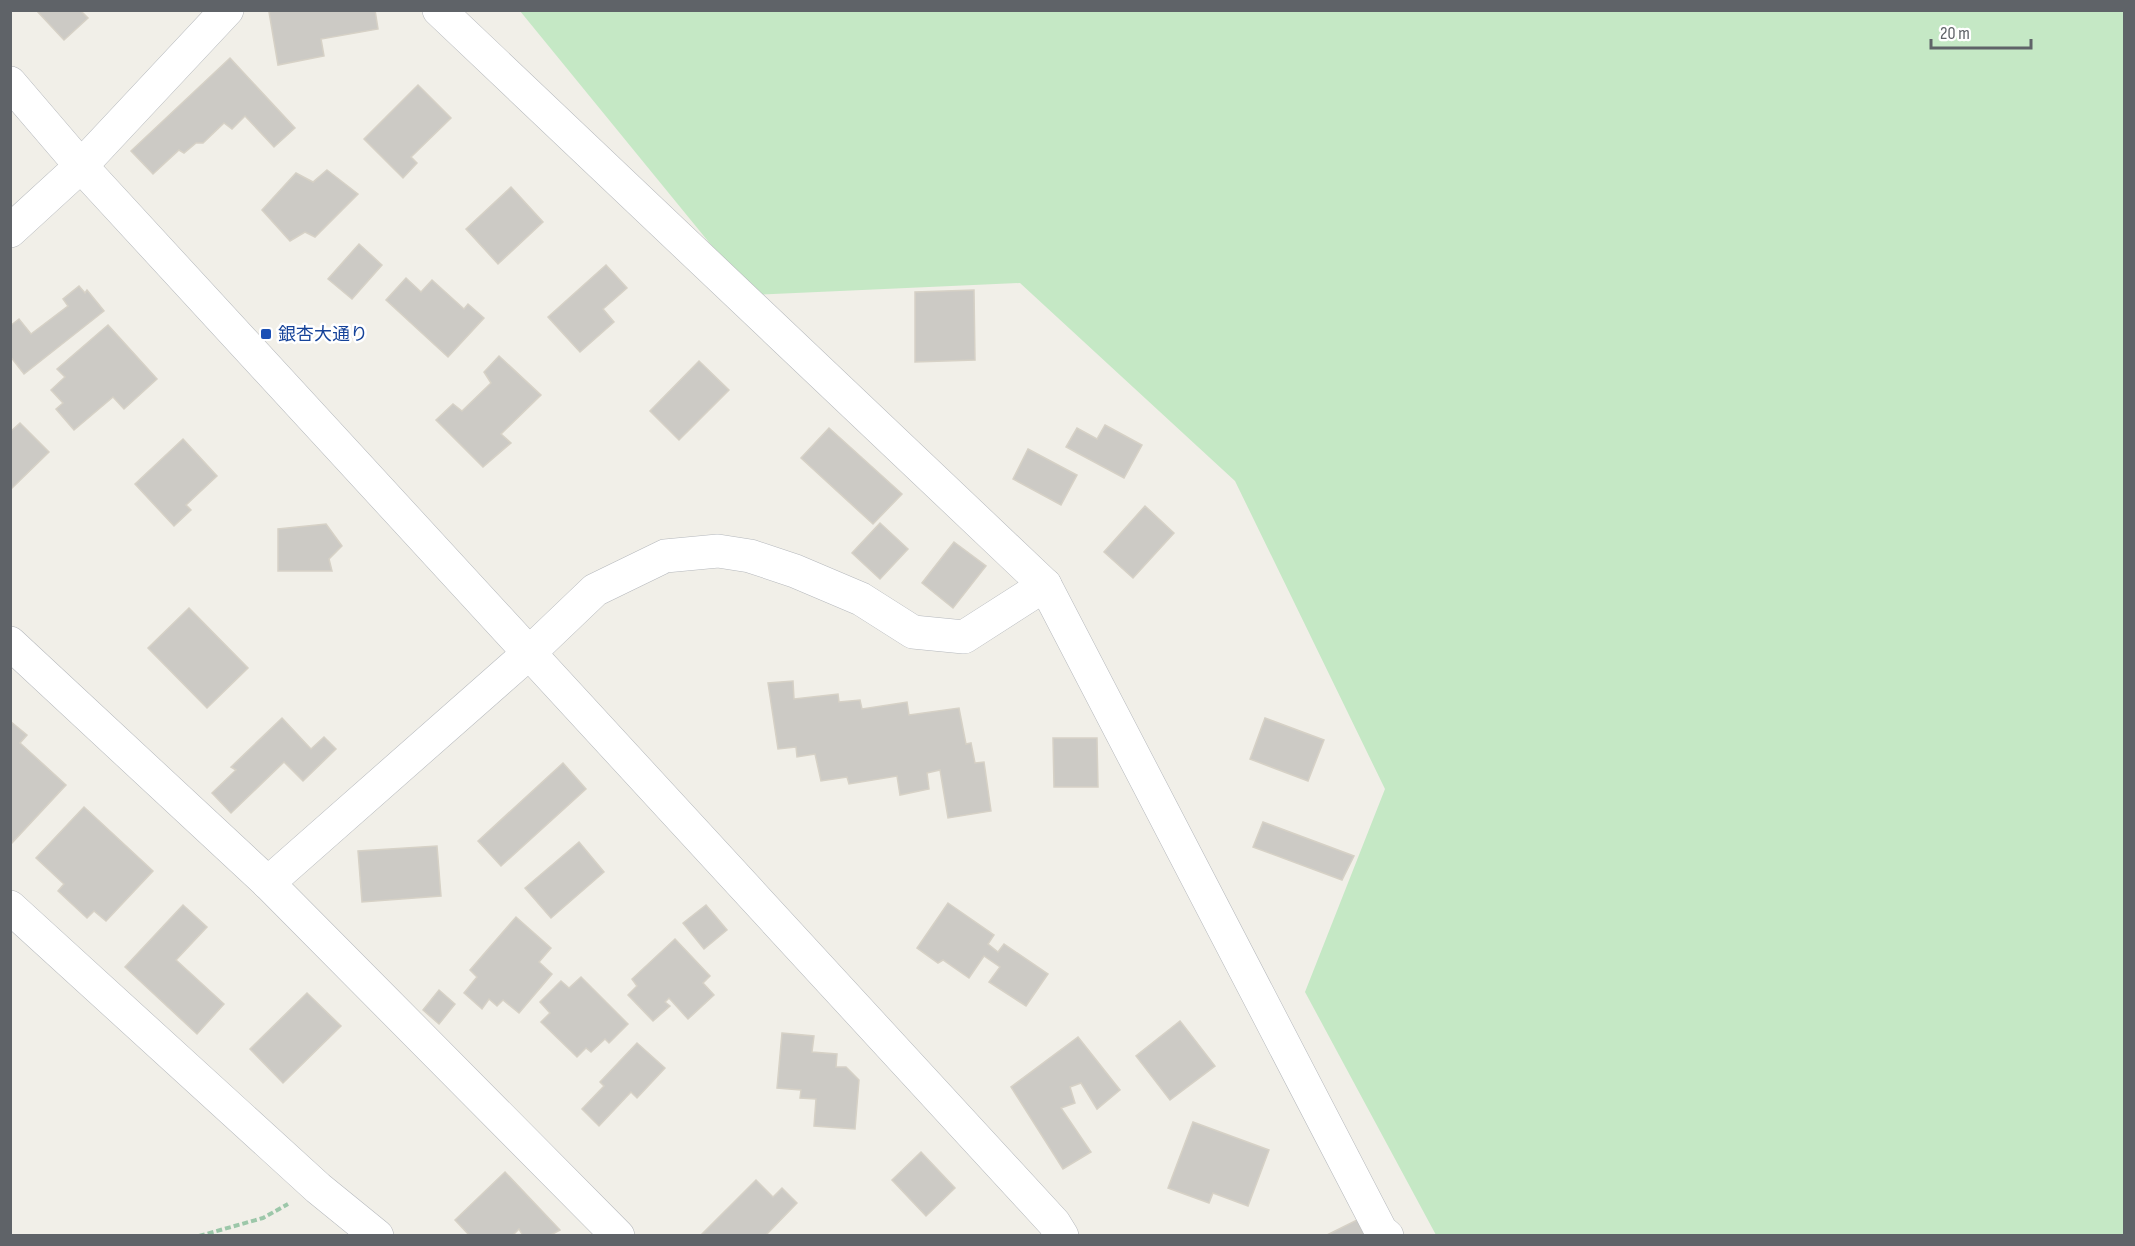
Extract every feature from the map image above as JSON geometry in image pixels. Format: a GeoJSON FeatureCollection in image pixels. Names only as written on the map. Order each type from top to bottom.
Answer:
{"type":"FeatureCollection","features":[{"type":"Feature","properties":{"kind":"street"},"geometry":{"type":"LineString","coordinates":[[10,231],[81,166],[228,10]]}},
{"type":"Feature","properties":{"kind":"street"},"geometry":{"type":"LineString","coordinates":[[439,10],[1045,585],[1381,1231],[1387,1236]]}},
{"type":"Feature","properties":{"kind":"street"},"geometry":{"type":"LineString","coordinates":[[10,83],[81,166],[529,653],[1049,1231]]}},
{"type":"Feature","properties":{"kind":"street"},"geometry":{"type":"LineString","coordinates":[[268,883],[529,653],[595,590],[665,556],[718,551],[750,556],[795,571],[861,599],[913,632],[964,638],[1045,585]]}},
{"type":"Feature","properties":{"kind":"street"},"geometry":{"type":"LineString","coordinates":[[10,643],[268,883],[618,1236]]}},
{"type":"Feature","properties":{"kind":"street"},"geometry":{"type":"LineString","coordinates":[[10,907],[318,1188],[377,1236]]}},
{"type":"Feature","properties":{"kind":"path"},"geometry":{"type":"LineString","coordinates":[[199,1236],[263,1218],[318,1188]]}},
{"type":"Feature","properties":{"kind":"green space"},"geometry":{"type":"Polygon","coordinates":[[[520,11],[2124,11],[2124,1235],[1436,1235],[1305,992],[1385,789],[1235,481],[1020,283],[752,295],[520,11]]]}},
{"type":"Feature","properties":{"kind":"building"},"geometry":{"type":"Polygon","coordinates":[[[36,10],[84,10],[82,12],[88,18],[64,40],[36,10]]]}},
{"type":"Feature","properties":{"kind":"building"},"geometry":{"type":"Polygon","coordinates":[[[276,10],[375,10],[378,29],[321,39],[324,56],[278,65],[269,12],[276,10]]]}},
{"type":"Feature","properties":{"kind":"building"},"geometry":{"type":"Polygon","coordinates":[[[230,58],[295,128],[274,147],[245,116],[232,129],[224,123],[203,143],[196,143],[184,153],[179,150],[153,174],[131,151],[230,58]]]}},
{"type":"Feature","properties":{"kind":"building"},"geometry":{"type":"Polygon","coordinates":[[[418,85],[451,118],[411,157],[417,163],[403,178],[364,139],[418,85]]]}},
{"type":"Feature","properties":{"kind":"building"},"geometry":{"type":"Polygon","coordinates":[[[327,170],[358,194],[315,237],[305,232],[290,241],[262,210],[296,173],[313,182],[327,170]]]}},
{"type":"Feature","properties":{"kind":"building"},"geometry":{"type":"Polygon","coordinates":[[[511,187],[543,222],[498,264],[466,229],[511,187]]]}},
{"type":"Feature","properties":{"kind":"building"},"geometry":{"type":"Polygon","coordinates":[[[359,244],[382,265],[352,299],[328,279],[359,244]]]}},
{"type":"Feature","properties":{"kind":"building"},"geometry":{"type":"Polygon","coordinates":[[[606,265],[627,288],[603,309],[614,322],[580,352],[548,317],[606,265]]]}},
{"type":"Feature","properties":{"kind":"building"},"geometry":{"type":"Polygon","coordinates":[[[406,278],[421,292],[432,280],[464,309],[468,304],[484,318],[448,357],[386,300],[406,278]]]}},
{"type":"Feature","properties":{"kind":"building"},"geometry":{"type":"Polygon","coordinates":[[[79,286],[85,293],[87,290],[104,311],[24,374],[10,356],[10,326],[19,319],[31,334],[68,306],[63,299],[79,286]]]}},
{"type":"Feature","properties":{"kind":"building"},"geometry":{"type":"Polygon","coordinates":[[[974,290],[975,360],[915,362],[915,292],[974,290]]]}},
{"type":"Feature","properties":{"kind":"building"},"geometry":{"type":"Polygon","coordinates":[[[108,325],[157,379],[124,409],[113,397],[74,430],[56,409],[63,403],[51,390],[65,377],[57,369],[108,325]]]}},
{"type":"Feature","properties":{"kind":"building"},"geometry":{"type":"Polygon","coordinates":[[[499,356],[541,395],[501,434],[511,443],[483,467],[436,420],[453,404],[462,411],[491,383],[484,372],[499,356]]]}},
{"type":"Feature","properties":{"kind":"building"},"geometry":{"type":"Polygon","coordinates":[[[699,361],[729,390],[679,440],[650,411],[699,361]]]}},
{"type":"Feature","properties":{"kind":"building"},"geometry":{"type":"Polygon","coordinates":[[[20,423],[49,452],[10,490],[10,432],[20,423]]]}},
{"type":"Feature","properties":{"kind":"building"},"geometry":{"type":"Polygon","coordinates":[[[1105,425],[1142,445],[1124,478],[1066,447],[1077,428],[1097,439],[1105,425]]]}},
{"type":"Feature","properties":{"kind":"building"},"geometry":{"type":"Polygon","coordinates":[[[829,428],[902,494],[873,524],[801,458],[829,428]]]}},
{"type":"Feature","properties":{"kind":"building"},"geometry":{"type":"Polygon","coordinates":[[[183,439],[217,476],[186,505],[191,510],[174,526],[135,484],[183,439]]]}},
{"type":"Feature","properties":{"kind":"building"},"geometry":{"type":"Polygon","coordinates":[[[1028,449],[1077,475],[1061,505],[1013,479],[1028,449]]]}},
{"type":"Feature","properties":{"kind":"building"},"geometry":{"type":"Polygon","coordinates":[[[1145,506],[1174,533],[1133,578],[1104,552],[1145,506]]]}},
{"type":"Feature","properties":{"kind":"building"},"geometry":{"type":"Polygon","coordinates":[[[880,523],[908,549],[880,579],[852,553],[880,523]]]}},
{"type":"Feature","properties":{"kind":"building"},"geometry":{"type":"Polygon","coordinates":[[[326,524],[342,546],[329,559],[332,571],[278,571],[278,529],[326,524]]]}},
{"type":"Feature","properties":{"kind":"building"},"geometry":{"type":"Polygon","coordinates":[[[954,542],[986,566],[953,608],[922,583],[954,542]]]}},
{"type":"Feature","properties":{"kind":"building"},"geometry":{"type":"Polygon","coordinates":[[[189,608],[248,668],[207,708],[148,648],[189,608]]]}},
{"type":"Feature","properties":{"kind":"building"},"geometry":{"type":"Polygon","coordinates":[[[793,681],[794,699],[838,694],[839,702],[860,700],[862,709],[907,702],[909,715],[959,708],[966,744],[971,743],[975,763],[984,762],[991,811],[948,818],[940,770],[927,773],[929,789],[900,795],[897,776],[849,784],[847,777],[821,781],[815,754],[797,757],[796,747],[778,749],[768,683],[793,681]]]}},
{"type":"Feature","properties":{"kind":"building"},"geometry":{"type":"Polygon","coordinates":[[[282,718],[311,749],[324,737],[336,749],[303,781],[284,762],[231,813],[212,793],[236,770],[231,767],[282,718]]]}},
{"type":"Feature","properties":{"kind":"building"},"geometry":{"type":"Polygon","coordinates":[[[1265,718],[1324,740],[1308,781],[1250,759],[1265,718]]]}},
{"type":"Feature","properties":{"kind":"building"},"geometry":{"type":"Polygon","coordinates":[[[10,721],[27,735],[20,743],[66,785],[10,845],[10,721]]]}},
{"type":"Feature","properties":{"kind":"building"},"geometry":{"type":"Polygon","coordinates":[[[1053,738],[1097,738],[1098,787],[1054,787],[1053,738]]]}},
{"type":"Feature","properties":{"kind":"building"},"geometry":{"type":"Polygon","coordinates":[[[563,763],[586,789],[501,866],[478,841],[563,763]]]}},
{"type":"Feature","properties":{"kind":"building"},"geometry":{"type":"Polygon","coordinates":[[[84,807],[153,871],[106,921],[94,911],[87,918],[58,891],[64,884],[36,858],[84,807]]]}},
{"type":"Feature","properties":{"kind":"building"},"geometry":{"type":"Polygon","coordinates":[[[1263,822],[1354,856],[1342,880],[1253,847],[1263,822]]]}},
{"type":"Feature","properties":{"kind":"building"},"geometry":{"type":"Polygon","coordinates":[[[579,842],[604,872],[551,918],[525,888],[579,842]]]}},
{"type":"Feature","properties":{"kind":"building"},"geometry":{"type":"Polygon","coordinates":[[[437,846],[441,896],[362,902],[358,851],[437,846]]]}},
{"type":"Feature","properties":{"kind":"building"},"geometry":{"type":"Polygon","coordinates":[[[948,903],[994,935],[988,944],[998,952],[1004,944],[1048,974],[1026,1006],[989,982],[1000,967],[984,956],[969,978],[943,960],[938,963],[917,948],[948,903]]]}},
{"type":"Feature","properties":{"kind":"building"},"geometry":{"type":"Polygon","coordinates":[[[183,905],[207,927],[176,960],[224,1004],[197,1034],[125,967],[183,905]]]}},
{"type":"Feature","properties":{"kind":"building"},"geometry":{"type":"Polygon","coordinates":[[[706,905],[727,930],[704,949],[683,923],[706,905]]]}},
{"type":"Feature","properties":{"kind":"building"},"geometry":{"type":"Polygon","coordinates":[[[516,917],[551,948],[539,962],[552,974],[519,1013],[503,1000],[497,1006],[489,999],[482,1009],[464,993],[477,977],[470,970],[516,917]]]}},
{"type":"Feature","properties":{"kind":"building"},"geometry":{"type":"Polygon","coordinates":[[[675,939],[710,976],[703,983],[714,995],[688,1019],[669,998],[665,1002],[670,1006],[653,1021],[628,995],[637,986],[632,979],[675,939]]]}},
{"type":"Feature","properties":{"kind":"building"},"geometry":{"type":"Polygon","coordinates":[[[581,977],[628,1024],[609,1043],[605,1039],[591,1052],[586,1048],[577,1057],[541,1022],[550,1013],[540,1002],[561,981],[569,988],[581,977]]]}},
{"type":"Feature","properties":{"kind":"building"},"geometry":{"type":"Polygon","coordinates":[[[439,990],[455,1004],[439,1024],[423,1010],[439,990]]]}},
{"type":"Feature","properties":{"kind":"building"},"geometry":{"type":"Polygon","coordinates":[[[307,993],[341,1026],[283,1083],[250,1049],[307,993]]]}},
{"type":"Feature","properties":{"kind":"building"},"geometry":{"type":"Polygon","coordinates":[[[1180,1021],[1215,1066],[1170,1100],[1136,1056],[1180,1021]]]}},
{"type":"Feature","properties":{"kind":"building"},"geometry":{"type":"Polygon","coordinates":[[[782,1033],[814,1036],[812,1052],[837,1054],[836,1067],[846,1067],[859,1080],[855,1129],[814,1126],[816,1099],[800,1098],[801,1090],[777,1088],[782,1033]]]}},
{"type":"Feature","properties":{"kind":"building"},"geometry":{"type":"Polygon","coordinates":[[[1078,1037],[1120,1090],[1097,1109],[1081,1083],[1070,1087],[1075,1103],[1061,1108],[1091,1152],[1063,1169],[1011,1087],[1078,1037]]]}},
{"type":"Feature","properties":{"kind":"building"},"geometry":{"type":"Polygon","coordinates":[[[637,1043],[665,1068],[637,1098],[631,1092],[599,1126],[582,1109],[604,1086],[600,1082],[637,1043]]]}},
{"type":"Feature","properties":{"kind":"building"},"geometry":{"type":"Polygon","coordinates":[[[1193,1122],[1269,1150],[1248,1206],[1213,1193],[1209,1203],[1168,1188],[1193,1122]]]}},
{"type":"Feature","properties":{"kind":"building"},"geometry":{"type":"Polygon","coordinates":[[[921,1152],[955,1188],[926,1216],[892,1180],[921,1152]]]}},
{"type":"Feature","properties":{"kind":"building"},"geometry":{"type":"Polygon","coordinates":[[[505,1172],[560,1230],[549,1236],[523,1236],[519,1229],[512,1236],[470,1236],[455,1220],[505,1172]]]}},
{"type":"Feature","properties":{"kind":"building"},"geometry":{"type":"Polygon","coordinates":[[[756,1180],[773,1197],[782,1188],[797,1203],[765,1236],[700,1236],[756,1180]]]}},
{"type":"Feature","properties":{"kind":"building"},"geometry":{"type":"Polygon","coordinates":[[[1357,1220],[1365,1236],[1325,1236],[1357,1220]]]}},
{"type":"Feature","properties":{"kind":"place","name":"銀杏大通り"},"geometry":{"type":"Point","coordinates":[266,334]}}]}
